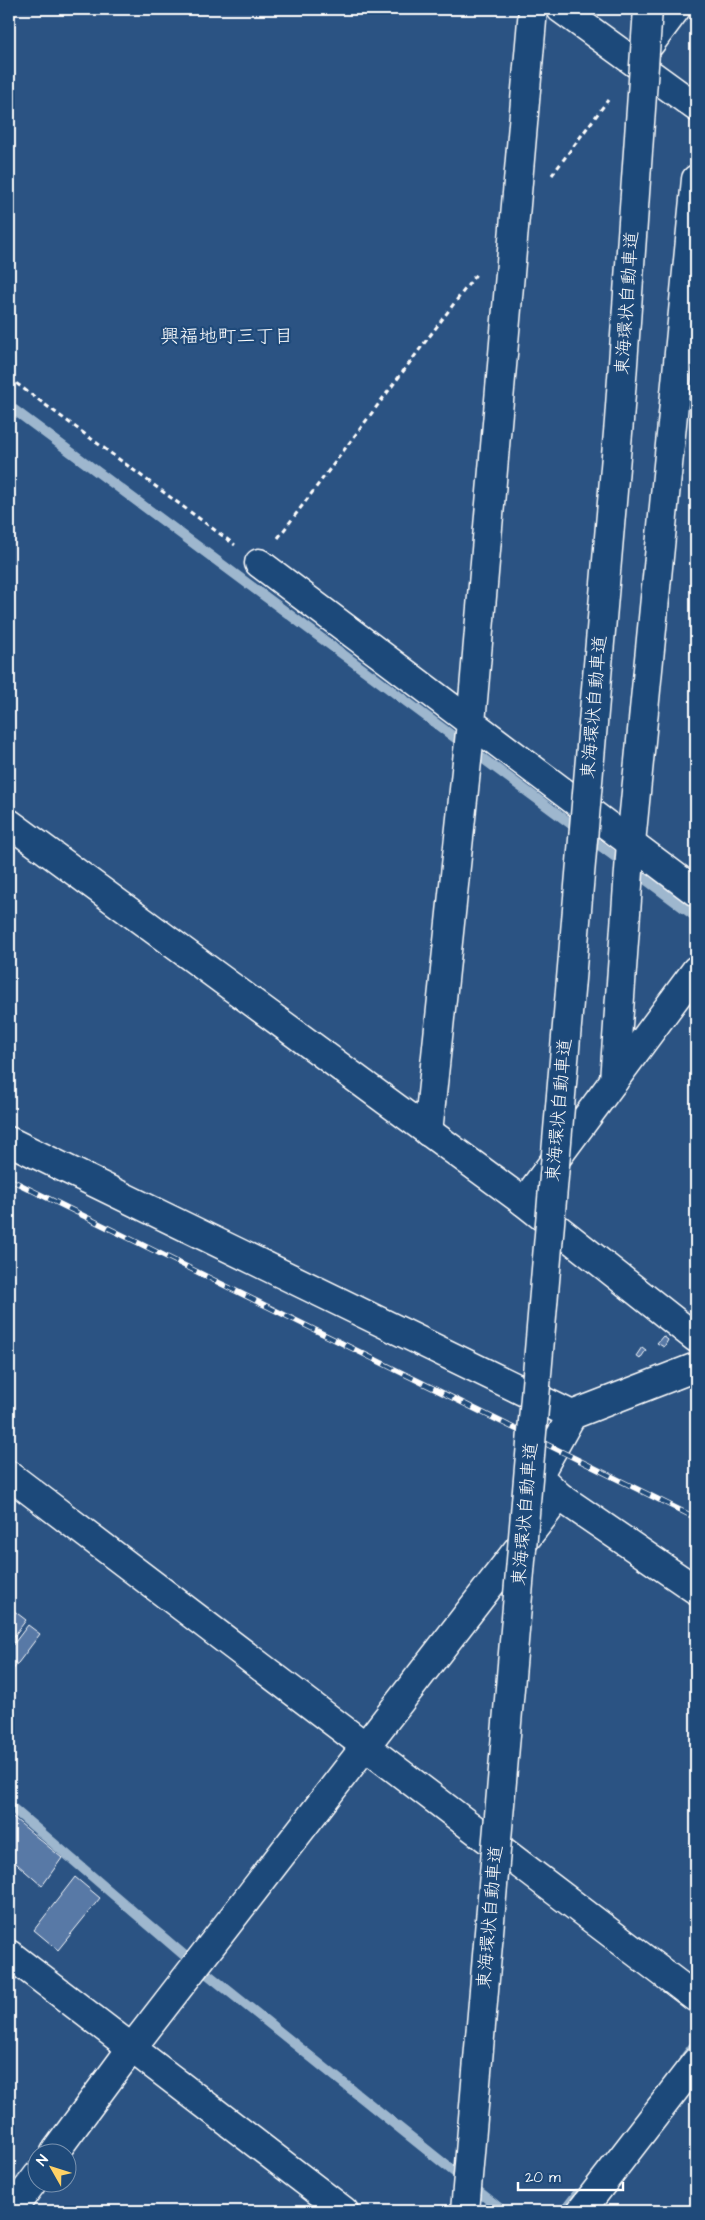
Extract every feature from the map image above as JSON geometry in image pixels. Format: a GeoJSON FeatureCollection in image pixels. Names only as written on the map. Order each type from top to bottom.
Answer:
{"type":"FeatureCollection","features":[{"type":"Feature","properties":{"kind":"main road"},"geometry":{"type":"LineString","coordinates":[[428,1132],[471,722],[533,9]]}},
{"type":"Feature","properties":{"kind":"main road"},"geometry":{"type":"LineString","coordinates":[[560,9],[696,107]]}},
{"type":"Feature","properties":{"kind":"main road","name":"東海環状自動車道"},"geometry":{"type":"LineString","coordinates":[[465,2211],[619,421],[648,9]]}},
{"type":"Feature","properties":{"kind":"main road"},"geometry":{"type":"LineString","coordinates":[[636,63],[676,9]]}},
{"type":"Feature","properties":{"kind":"main road"},"geometry":{"type":"LineString","coordinates":[[614,1081],[631,843],[696,179]]}},
{"type":"Feature","properties":{"kind":"main road"},"geometry":{"type":"LineString","coordinates":[[259,563],[696,892]]}},
{"type":"Feature","properties":{"kind":"main road"},"geometry":{"type":"LineString","coordinates":[[9,823],[524,1202],[696,1338]]}},
{"type":"Feature","properties":{"kind":"main road"},"geometry":{"type":"LineString","coordinates":[[524,1202],[696,970]]}},
{"type":"Feature","properties":{"kind":"main road"},"geometry":{"type":"LineString","coordinates":[[9,1140],[572,1415]]}},
{"type":"Feature","properties":{"kind":"main road"},"geometry":{"type":"LineString","coordinates":[[696,1367],[572,1415],[538,1476],[559,1496],[696,1590]]}},
{"type":"Feature","properties":{"kind":"main road"},"geometry":{"type":"LineString","coordinates":[[9,1475],[696,1998]]}},
{"type":"Feature","properties":{"kind":"main road"},"geometry":{"type":"LineString","coordinates":[[61,2142],[131,2049],[559,1496]]}},
{"type":"Feature","properties":{"kind":"main road"},"geometry":{"type":"LineString","coordinates":[[9,1954],[344,2211]]}},
{"type":"Feature","properties":{"kind":"main road"},"geometry":{"type":"LineString","coordinates":[[581,2211],[696,2062]]}},
{"type":"Feature","properties":{"kind":"main road"},"geometry":{"type":"LineString","coordinates":[[11,2211],[28,2188]]}},
{"type":"Feature","properties":{"kind":"path"},"geometry":{"type":"LineString","coordinates":[[549,178],[636,63]]}},
{"type":"Feature","properties":{"kind":"path"},"geometry":{"type":"LineString","coordinates":[[9,378],[259,563],[479,272]]}},
{"type":"Feature","properties":{"kind":"building"},"geometry":{"type":"Polygon","coordinates":[[[663,1336],[668,1340],[664,1347],[657,1343],[663,1336]]]}},
{"type":"Feature","properties":{"kind":"building"},"geometry":{"type":"Polygon","coordinates":[[[642,1347],[646,1350],[640,1359],[636,1356],[642,1347]]]}},
{"type":"Feature","properties":{"kind":"building"},"geometry":{"type":"Polygon","coordinates":[[[9,1607],[26,1620],[9,1643],[9,1607]]]}},
{"type":"Feature","properties":{"kind":"building"},"geometry":{"type":"Polygon","coordinates":[[[28,1625],[40,1634],[9,1675],[9,1650],[28,1625]]]}},
{"type":"Feature","properties":{"kind":"building"},"geometry":{"type":"Polygon","coordinates":[[[9,1814],[62,1858],[42,1886],[9,1857],[9,1814]]]}},
{"type":"Feature","properties":{"kind":"building"},"geometry":{"type":"Polygon","coordinates":[[[75,1877],[100,1898],[58,1950],[34,1930],[75,1877]]]}},
{"type":"Feature","properties":{"kind":"waterway"},"geometry":{"type":"LineString","coordinates":[[9,406],[696,917]]}},
{"type":"Feature","properties":{"kind":"waterway"},"geometry":{"type":"LineString","coordinates":[[9,1805],[185,1956],[503,2211]]}},
{"type":"Feature","properties":{"kind":"waterway"},"geometry":{"type":"LineString","coordinates":[[684,2059],[696,2043]]}},
{"type":"Feature","properties":{"kind":"waterway"},"geometry":{"type":"LineString","coordinates":[[564,2211],[577,2194]]}},
{"type":"Feature","properties":{"kind":"railway"},"geometry":{"type":"LineString","coordinates":[[9,1179],[696,1518]]}},
{"type":"Feature","properties":{"kind":"district","name":"興福地町三丁目"},"geometry":{"type":"Point","coordinates":[227,336]}}]}
